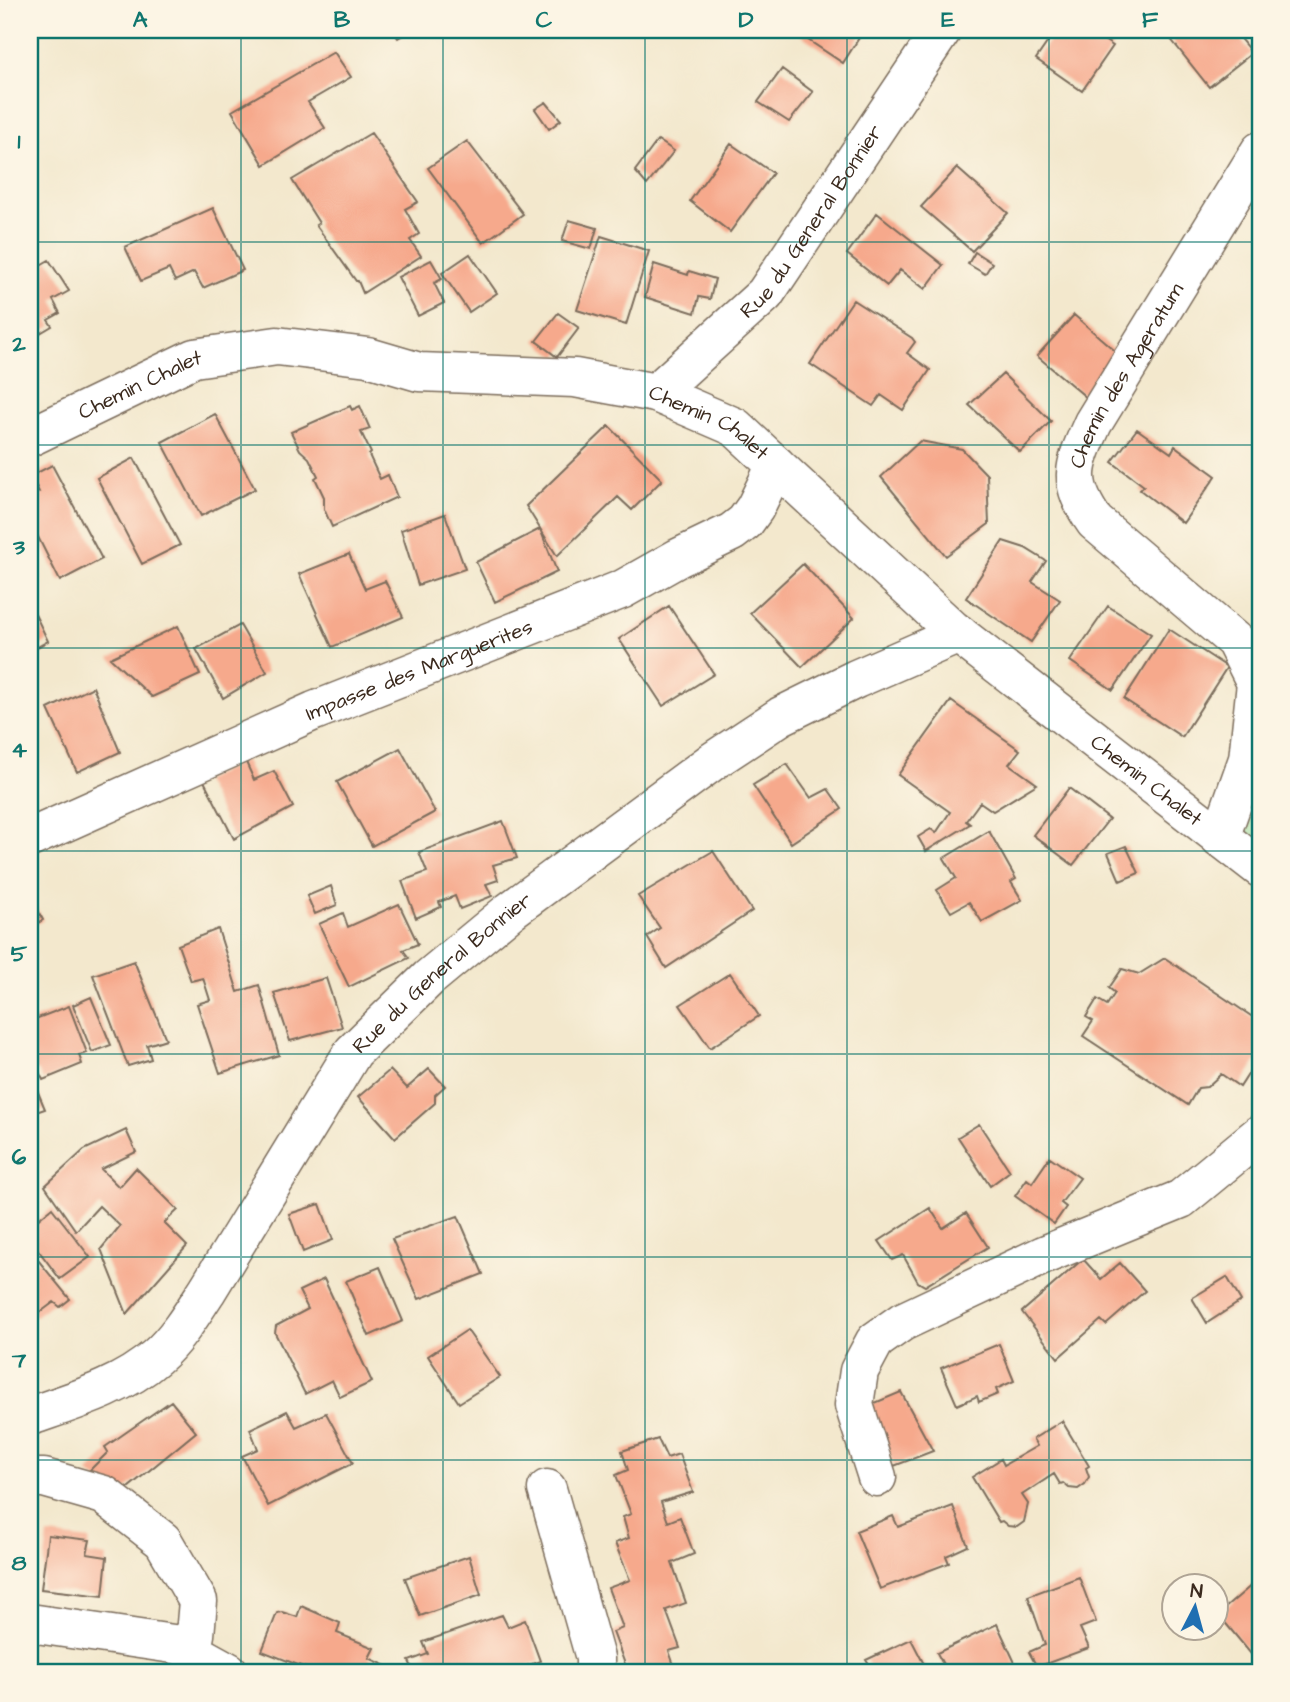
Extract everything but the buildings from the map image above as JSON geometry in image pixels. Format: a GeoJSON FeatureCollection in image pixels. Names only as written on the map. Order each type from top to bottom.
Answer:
{"type":"FeatureCollection","features":[{"type":"Feature","properties":{"kind":"street","name":"Rue du General Bonnier"},"geometry":{"type":"LineString","coordinates":[[656,393],[765,294],[942,30]]}},
{"type":"Feature","properties":{"kind":"street","name":"Chemin des Ageratum"},"geometry":{"type":"LineString","coordinates":[[1220,838],[1248,759],[1256,683],[1235,641],[1095,522],[1081,502],[1074,478],[1081,451],[1093,423],[1260,151]]}},
{"type":"Feature","properties":{"kind":"street","name":"Chemin Chalet"},"geometry":{"type":"LineString","coordinates":[[30,437],[194,358],[277,346],[368,357],[419,372],[575,378],[656,393],[736,427],[959,634],[1260,869]]}},
{"type":"Feature","properties":{"kind":"street","name":"Impasse des Marguerites"},"geometry":{"type":"LineString","coordinates":[[30,838],[314,711],[623,589],[732,532],[745,522],[755,509],[776,465]]}},
{"type":"Feature","properties":{"kind":"street","name":"Rue du General Bonnier"},"geometry":{"type":"LineString","coordinates":[[30,1416],[123,1381],[157,1357],[208,1289],[353,1052],[429,978],[510,911],[735,746],[794,710],[856,679],[959,634]]}},
{"type":"Feature","properties":{"kind":"street"},"geometry":{"type":"LineString","coordinates":[[877,1477],[854,1405],[859,1371],[875,1341],[902,1322],[1044,1255],[1181,1199],[1260,1135]]}},
{"type":"Feature","properties":{"kind":"street"},"geometry":{"type":"LineString","coordinates":[[30,1478],[44,1478],[104,1495],[163,1541],[198,1601],[195,1635],[180,1645]]}},
{"type":"Feature","properties":{"kind":"street"},"geometry":{"type":"LineString","coordinates":[[547,1489],[595,1658],[595,1672]]}},
{"type":"Feature","properties":{"kind":"street"},"geometry":{"type":"LineString","coordinates":[[30,1623],[180,1645],[229,1672]]}},
{"type":"Feature","properties":{"kind":"green space"},"geometry":{"type":"Polygon","coordinates":[[[1260,759],[1260,854],[1223,830],[1260,759]]]}}]}
